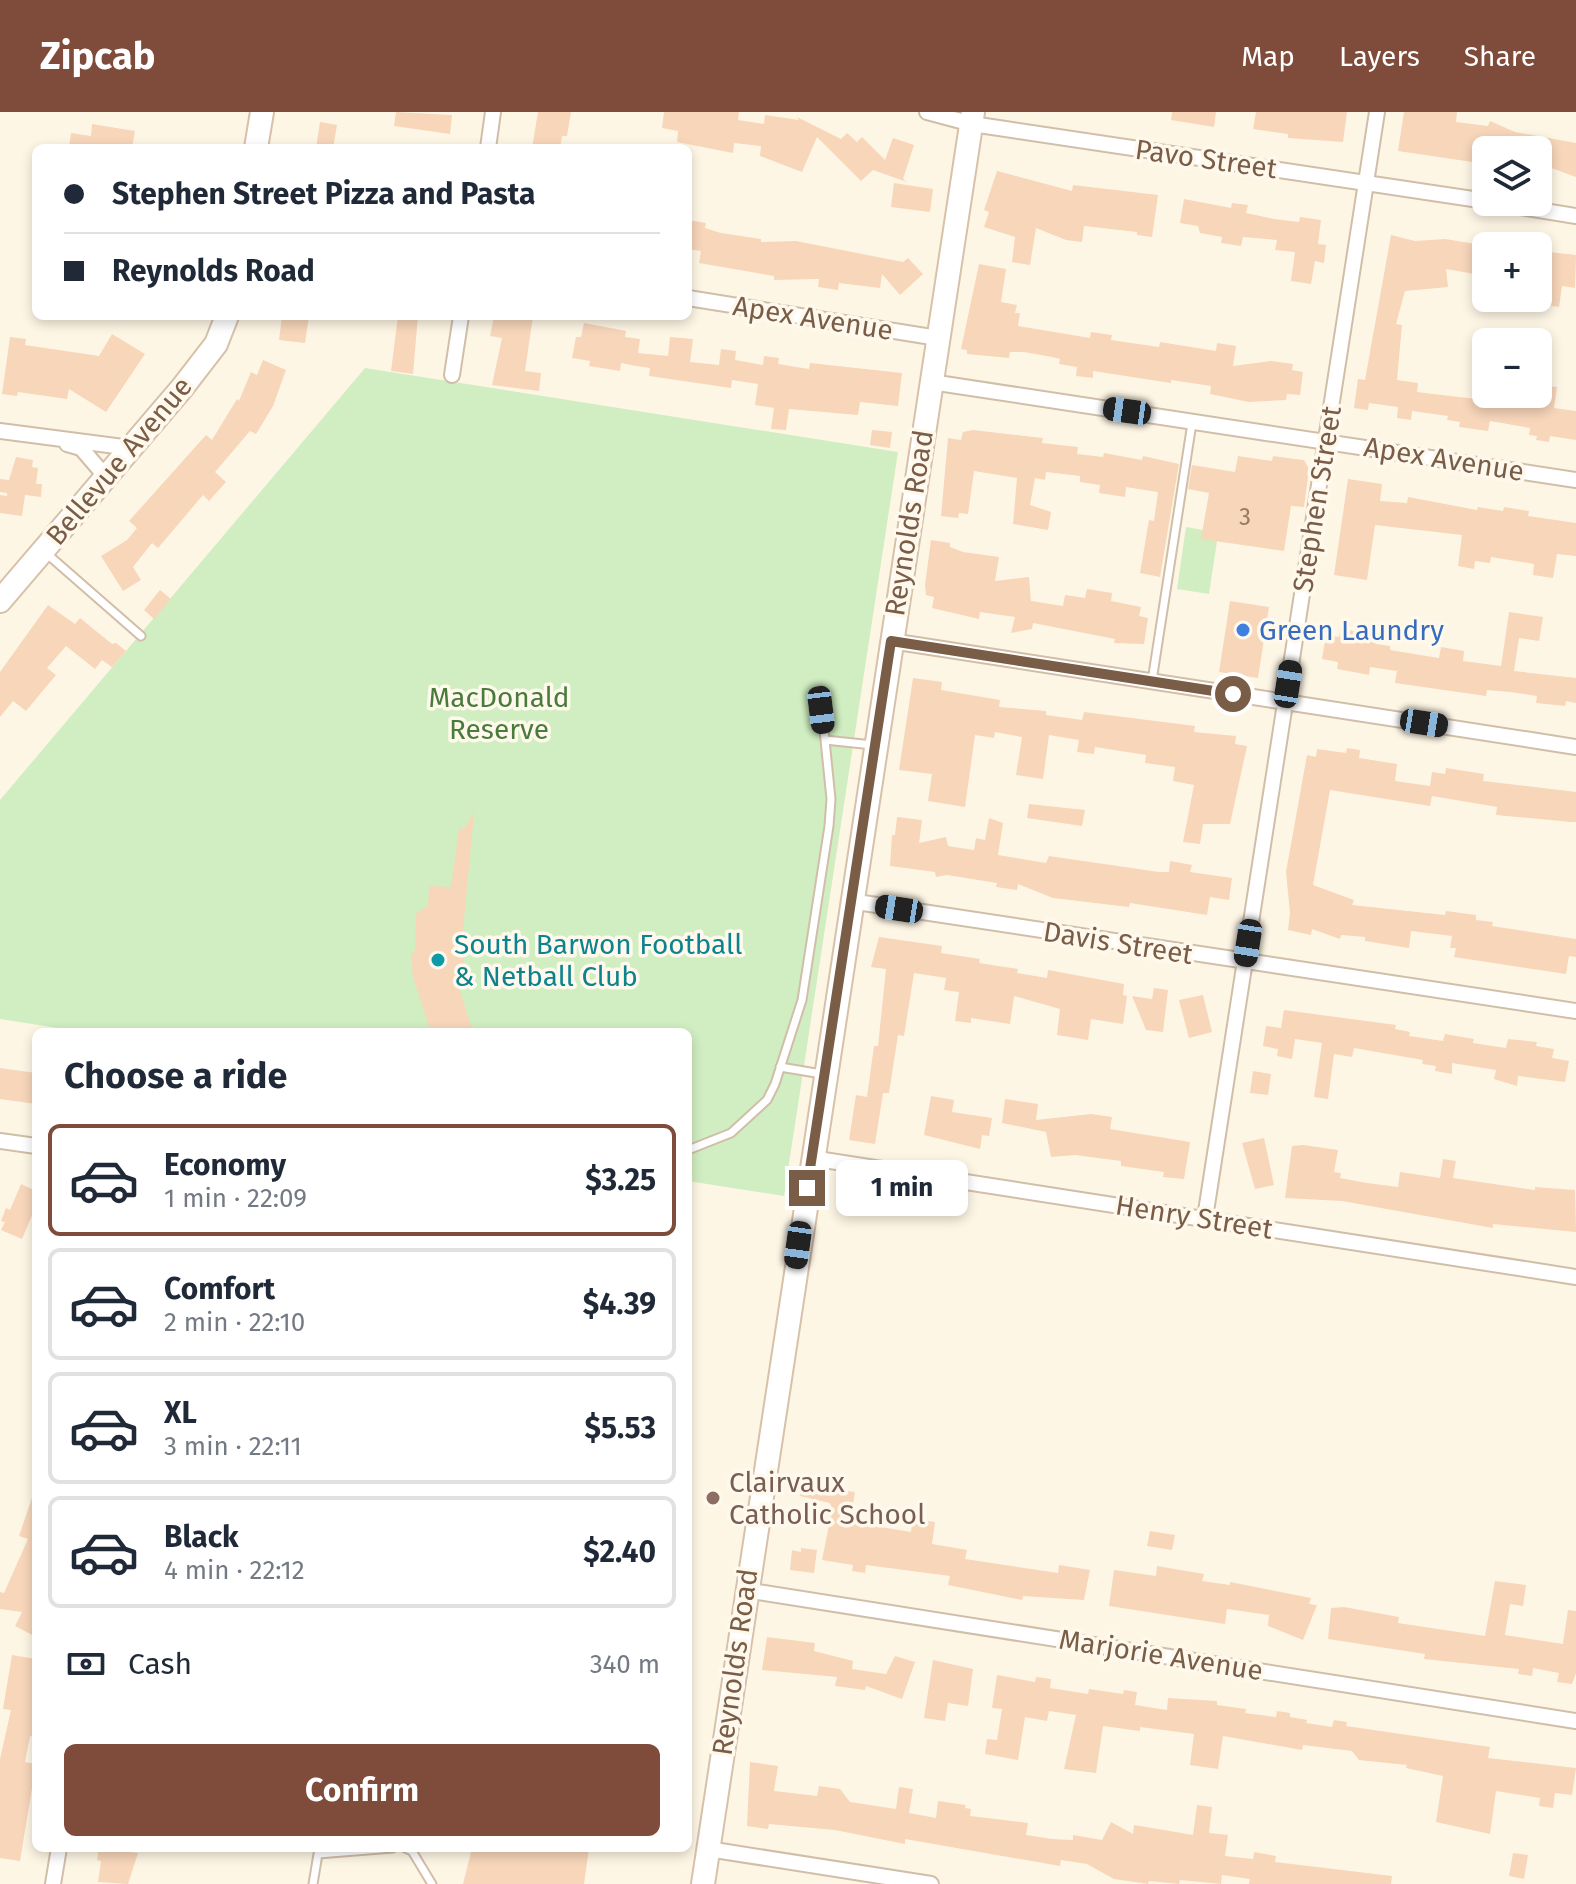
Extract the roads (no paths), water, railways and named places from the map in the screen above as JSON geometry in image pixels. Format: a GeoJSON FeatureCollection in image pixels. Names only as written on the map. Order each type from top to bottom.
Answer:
{"type":"FeatureCollection","features":[{"type":"Feature","properties":{"kind":"street"},"geometry":{"type":"LineString","coordinates":[[257,144],[262,112]]}},
{"type":"Feature","properties":{"kind":"street"},"geometry":{"type":"LineString","coordinates":[[489,144],[493,112]]}},
{"type":"Feature","properties":{"kind":"street","name":"Pavo Street"},"geometry":{"type":"LineString","coordinates":[[927,112],[1472,199]]}},
{"type":"Feature","properties":{"kind":"street","name":"Stephen Street"},"geometry":{"type":"LineString","coordinates":[[1205,1218],[1377,112]]}},
{"type":"Feature","properties":{"kind":"street","name":"Reynolds Road"},"geometry":{"type":"LineString","coordinates":[[703,1884],[745,1590],[972,118]]}},
{"type":"Feature","properties":{"kind":"street","name":"Pavo Street"},"geometry":{"type":"LineString","coordinates":[[1552,212],[1576,216]]}},
{"type":"Feature","properties":{"kind":"street","name":"Apex Avenue"},"geometry":{"type":"LineString","coordinates":[[692,299],[938,338]]}},
{"type":"Feature","properties":{"kind":"street","name":"Bellevue Avenue"},"geometry":{"type":"LineString","coordinates":[[0,601],[216,344],[225,320]]}},
{"type":"Feature","properties":{"kind":"street"},"geometry":{"type":"LineString","coordinates":[[452,375],[460,320]]}},
{"type":"Feature","properties":{"kind":"street","name":"Apex Avenue"},"geometry":{"type":"LineString","coordinates":[[931,382],[1576,480]]}},
{"type":"Feature","properties":{"kind":"street"},"geometry":{"type":"LineString","coordinates":[[0,431],[56,440],[81,448],[106,477]]}},
{"type":"Feature","properties":{"kind":"street"},"geometry":{"type":"LineString","coordinates":[[56,440],[84,440],[131,448]]}},
{"type":"Feature","properties":{"kind":"street"},"geometry":{"type":"LineString","coordinates":[[891,641],[1576,747]]}},
{"type":"Feature","properties":{"kind":"street","name":"Davis Street"},"geometry":{"type":"LineString","coordinates":[[850,901],[1576,1011]]}},
{"type":"Feature","properties":{"kind":"street"},"geometry":{"type":"LineString","coordinates":[[0,1141],[32,1145]]}},
{"type":"Feature","properties":{"kind":"street","name":"Henry Street"},"geometry":{"type":"LineString","coordinates":[[811,1158],[1576,1277]]}},
{"type":"Feature","properties":{"kind":"street","name":"Marjorie Avenue"},"geometry":{"type":"LineString","coordinates":[[745,1590],[1576,1721]]}},
{"type":"Feature","properties":{"kind":"street"},"geometry":{"type":"LineString","coordinates":[[708,1849],[931,1884]]}},
{"type":"Feature","properties":{"kind":"street"},"geometry":{"type":"LineString","coordinates":[[53,1884],[58,1852]]}},
{"type":"Feature","properties":{"kind":"lane"},"geometry":{"type":"LineString","coordinates":[[1152,681],[1192,421]]}},
{"type":"Feature","properties":{"kind":"lane"},"geometry":{"type":"LineString","coordinates":[[43,551],[141,636]]}},
{"type":"Feature","properties":{"kind":"lane"},"geometry":{"type":"LineString","coordinates":[[692,1148],[731,1133],[767,1100],[805,987],[829,826],[820,691]]}},
{"type":"Feature","properties":{"kind":"lane"},"geometry":{"type":"LineString","coordinates":[[825,740],[875,745]]}},
{"type":"Feature","properties":{"kind":"lane"},"geometry":{"type":"LineString","coordinates":[[780,1067],[824,1074]]}},
{"type":"Feature","properties":{"kind":"lane"},"geometry":{"type":"LineString","coordinates":[[313,1884],[318,1852]]}},
{"type":"Feature","properties":{"kind":"lane"},"geometry":{"type":"LineString","coordinates":[[413,1852],[432,1884]]}},
{"type":"Feature","properties":{"kind":"place","name":"Green Laundry"},"geometry":{"type":"Point","coordinates":[1243,630]}},
{"type":"Feature","properties":{"kind":"place","name":"South Barwon Football & Netball Club"},"geometry":{"type":"Point","coordinates":[438,960]}},
{"type":"Feature","properties":{"kind":"place","name":"Clairvaux Catholic School"},"geometry":{"type":"Point","coordinates":[713,1498]}},
{"type":"Feature","properties":{"kind":"park label","name":"MacDonald Reserve"},"geometry":{"type":"Point","coordinates":[499,713]}}]}
